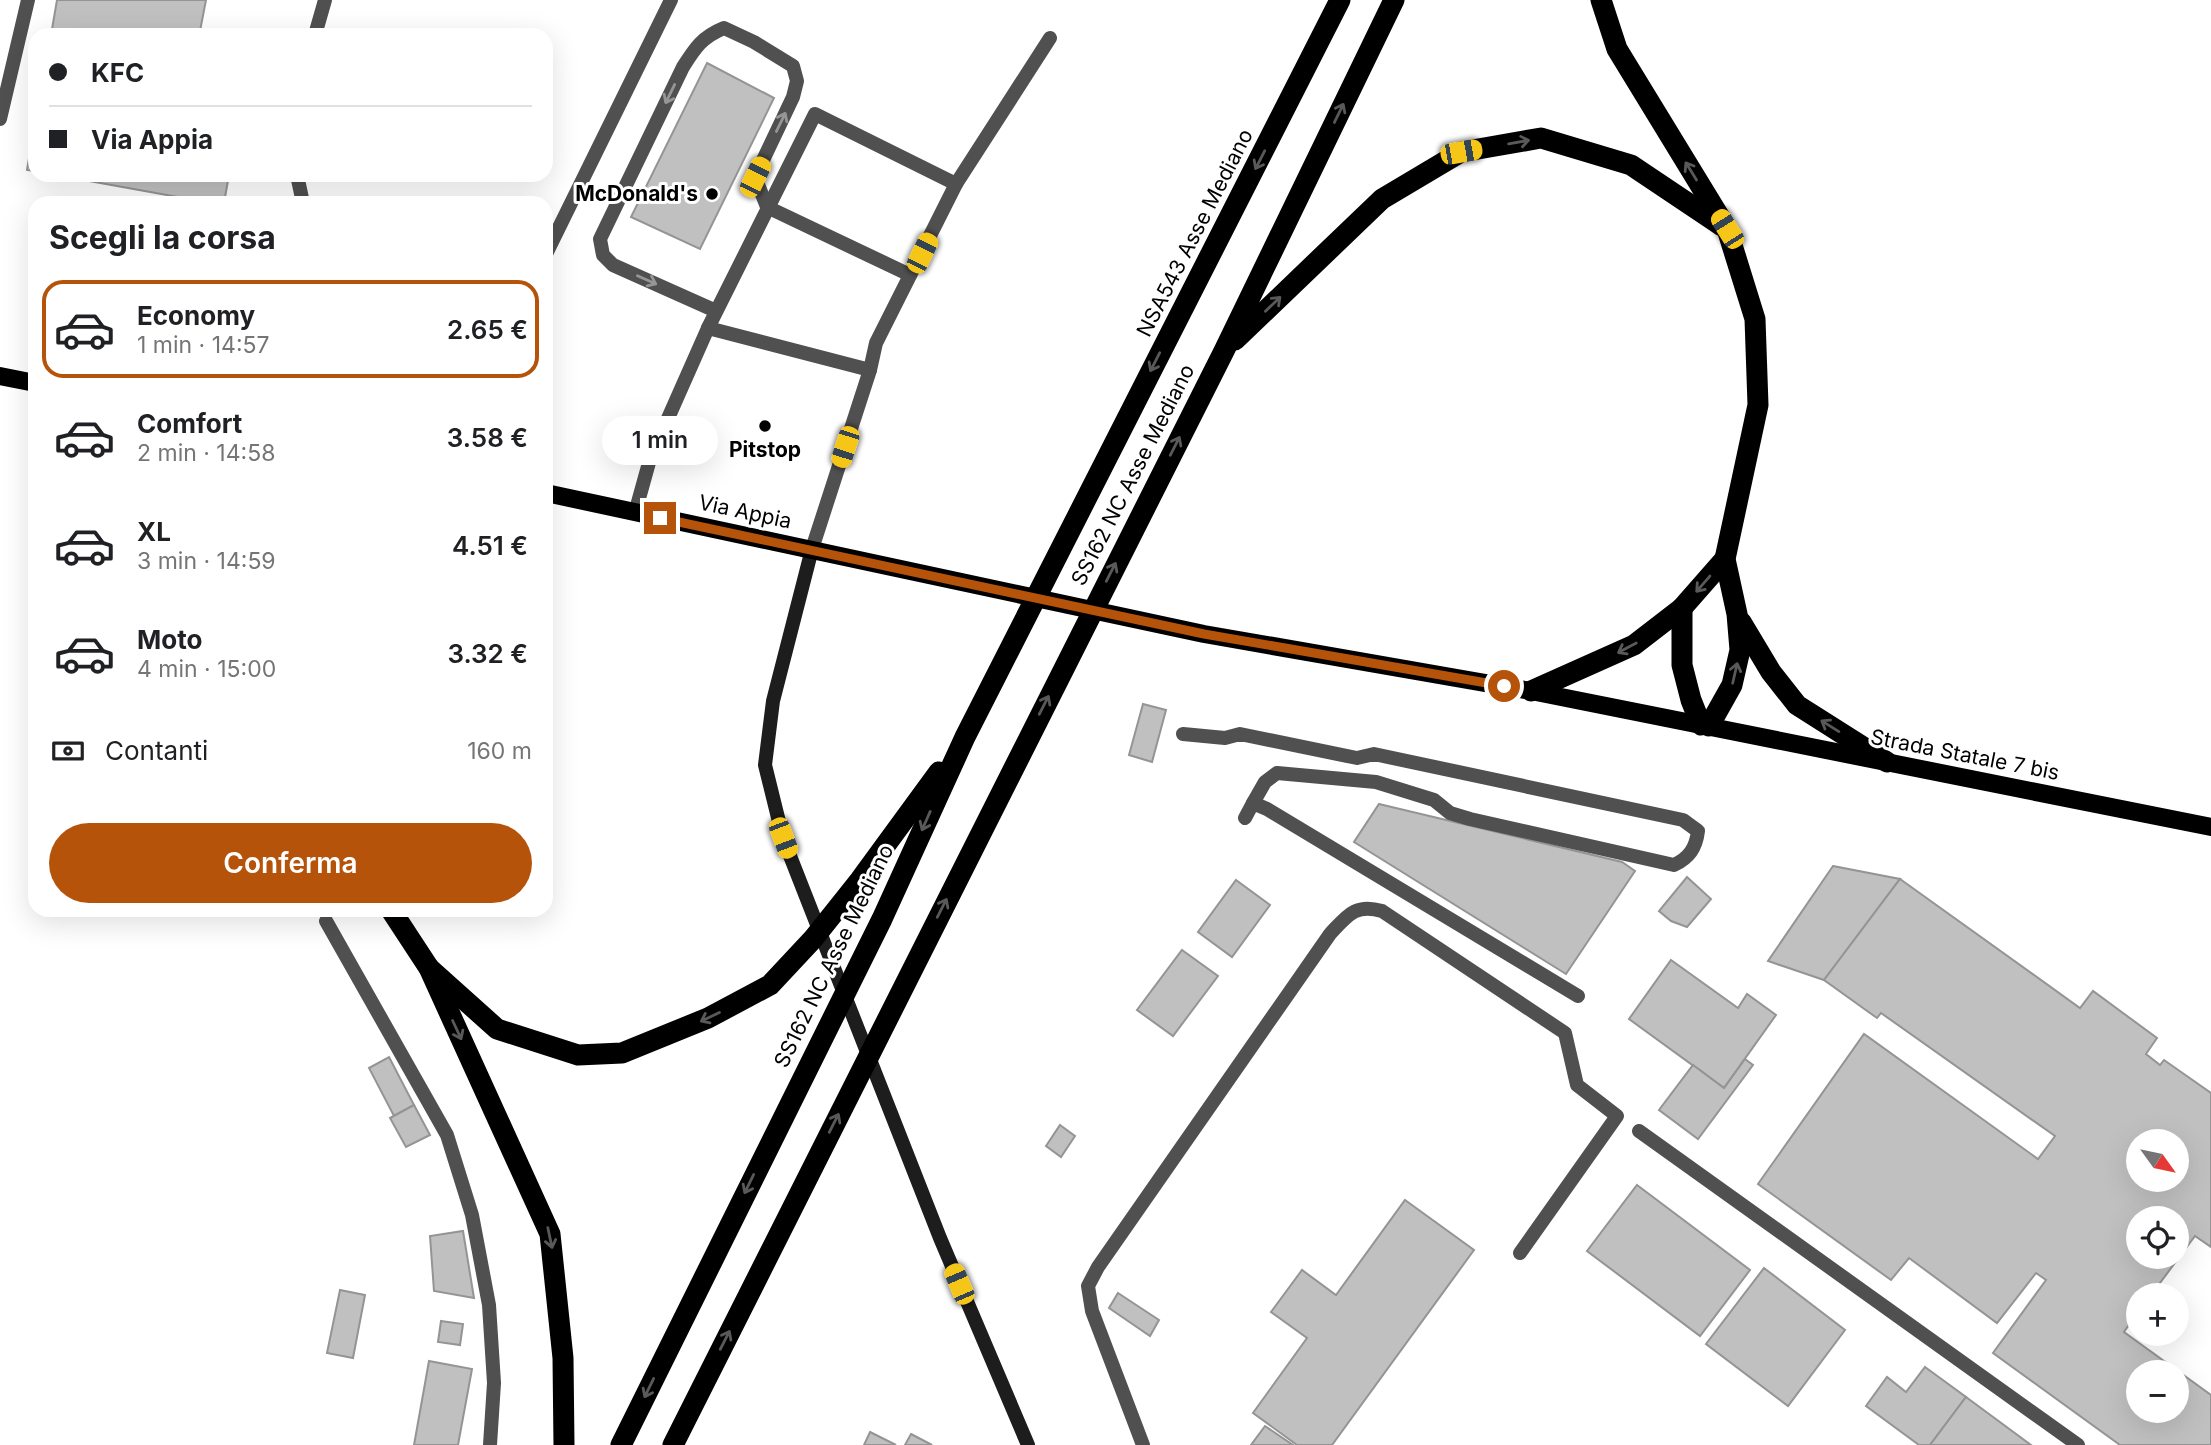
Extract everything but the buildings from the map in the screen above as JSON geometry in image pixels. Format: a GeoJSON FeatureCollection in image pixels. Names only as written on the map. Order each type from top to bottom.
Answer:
{"type":"FeatureCollection","features":[{"type":"Feature","properties":{"kind":"highway","name":"NSA543 Asse Mediano"},"geometry":{"type":"LineString","coordinates":[[1091,487],[1340,0]]}},
{"type":"Feature","properties":{"kind":"highway"},"geometry":{"type":"LineString","coordinates":[[1224,351],[1394,0]]}},
{"type":"Feature","properties":{"kind":"highway"},"geometry":{"type":"LineString","coordinates":[[1601,0],[1617,49],[1727,229],[1755,319],[1758,405],[1725,559],[1737,614],[1740,650],[1732,685],[1705,725],[1691,700],[1682,665],[1682,608]]}},
{"type":"Feature","properties":{"kind":"highway"},"geometry":{"type":"LineString","coordinates":[[1224,351],[1382,199],[1461,152],[1541,138],[1631,165],[1727,229]]}},
{"type":"Feature","properties":{"kind":"highway","name":"SS162 NC Asse Mediano"},"geometry":{"type":"LineString","coordinates":[[673,1445],[1224,351]]}},
{"type":"Feature","properties":{"kind":"highway","name":"SS162 NC Asse Mediano"},"geometry":{"type":"LineString","coordinates":[[621,1445],[882,919],[965,737],[1091,487]]}},
{"type":"Feature","properties":{"kind":"highway"},"geometry":{"type":"LineString","coordinates":[[1531,691],[1634,645],[1682,608],[1725,559]]}},
{"type":"Feature","properties":{"kind":"highway"},"geometry":{"type":"LineString","coordinates":[[1737,614],[1771,672],[1797,705],[1887,762]]}},
{"type":"Feature","properties":{"kind":"highway"},"geometry":{"type":"LineString","coordinates":[[429,968],[497,1029],[578,1055],[622,1053],[708,1018],[770,985],[813,939],[965,737]]}},
{"type":"Feature","properties":{"kind":"highway"},"geometry":{"type":"LineString","coordinates":[[396,917],[429,968],[551,1234],[563,1358],[564,1445]]}},
{"type":"Feature","properties":{"kind":"main road"},"geometry":{"type":"LineString","coordinates":[[0,376],[28,382]]}},
{"type":"Feature","properties":{"kind":"main road","name":"Via Appia"},"geometry":{"type":"LineString","coordinates":[[553,495],[1204,634],[1531,691]]}},
{"type":"Feature","properties":{"kind":"main road","name":"Strada Statale 7 bis"},"geometry":{"type":"LineString","coordinates":[[1531,691],[2211,827]]}},
{"type":"Feature","properties":{"kind":"street"},"geometry":{"type":"LineString","coordinates":[[0,118],[28,0]]}},
{"type":"Feature","properties":{"kind":"street"},"geometry":{"type":"LineString","coordinates":[[317,28],[325,0]]}},
{"type":"Feature","properties":{"kind":"street"},"geometry":{"type":"LineString","coordinates":[[553,240],[671,0]]}},
{"type":"Feature","properties":{"kind":"street"},"geometry":{"type":"LineString","coordinates":[[716,311],[613,265],[603,255],[600,239],[683,67],[695,48],[709,34],[724,28],[793,66],[797,81],[793,97],[755,177],[767,207],[910,275]]}},
{"type":"Feature","properties":{"kind":"street"},"geometry":{"type":"LineString","coordinates":[[1028,1445],[940,1238],[783,838],[765,765],[773,701],[812,549],[870,370],[876,343],[956,184],[1050,38]]}},
{"type":"Feature","properties":{"kind":"street"},"geometry":{"type":"LineString","coordinates":[[635,513],[650,459],[708,328],[815,114],[956,184]]}},
{"type":"Feature","properties":{"kind":"street"},"geometry":{"type":"LineString","coordinates":[[708,328],[870,370]]}},
{"type":"Feature","properties":{"kind":"street"},"geometry":{"type":"LineString","coordinates":[[1184,734],[1225,738],[1240,734],[1357,758],[1374,754],[1683,820],[1698,831],[1690,855],[1674,865],[1471,820],[1450,813],[1434,800],[1367,781],[1277,773],[1265,782],[1245,818]]}},
{"type":"Feature","properties":{"kind":"street"},"geometry":{"type":"LineString","coordinates":[[1254,803],[1578,996]]}},
{"type":"Feature","properties":{"kind":"street"},"geometry":{"type":"LineString","coordinates":[[1143,1445],[1092,1311],[1088,1286],[1098,1267],[1330,934],[1351,912],[1369,907],[1382,911],[1565,1033],[1577,1085],[1617,1116],[1520,1252]]}},
{"type":"Feature","properties":{"kind":"street"},"geometry":{"type":"LineString","coordinates":[[326,921],[447,1135],[472,1215],[489,1318],[494,1383],[490,1445]]}},
{"type":"Feature","properties":{"kind":"street"},"geometry":{"type":"LineString","coordinates":[[1639,1131],[2078,1445]]}},
{"type":"Feature","properties":{"kind":"place","name":"McDonald's"},"geometry":{"type":"Point","coordinates":[712,194]}},
{"type":"Feature","properties":{"kind":"place","name":"Pitstop"},"geometry":{"type":"Point","coordinates":[765,426]}},
{"type":"Feature","properties":{"kind":"route"},"geometry":{"type":"LineString","coordinates":[[660,518],[1204,634],[1504,686]]}}]}
